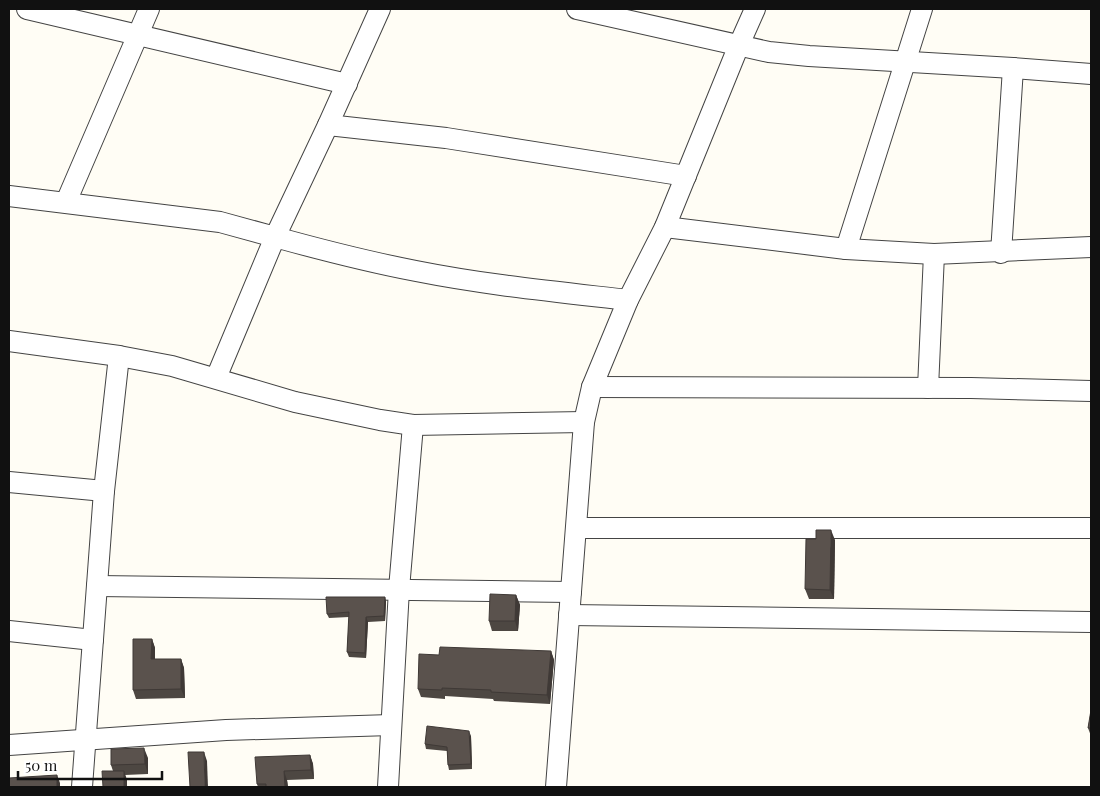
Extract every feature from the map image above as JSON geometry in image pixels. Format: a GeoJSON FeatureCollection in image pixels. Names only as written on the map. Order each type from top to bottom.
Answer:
{"type":"FeatureCollection","features":[{"type":"Feature","properties":{"kind":"street"},"geometry":{"type":"LineString","coordinates":[[27,9],[347,84]]}},
{"type":"Feature","properties":{"kind":"street"},"geometry":{"type":"LineString","coordinates":[[66,202],[149,9]]}},
{"type":"Feature","properties":{"kind":"street"},"geometry":{"type":"LineString","coordinates":[[216,378],[275,237],[328,126],[380,9]]}},
{"type":"Feature","properties":{"kind":"street"},"geometry":{"type":"LineString","coordinates":[[576,9],[769,52],[1091,74]]}},
{"type":"Feature","properties":{"kind":"street"},"geometry":{"type":"LineString","coordinates":[[556,787],[584,422],[592,386],[628,300],[665,227],[739,45],[756,9]]}},
{"type":"Feature","properties":{"kind":"street"},"geometry":{"type":"LineString","coordinates":[[846,249],[922,9]]}},
{"type":"Feature","properties":{"kind":"street"},"geometry":{"type":"LineString","coordinates":[[1001,252],[1013,68]]}},
{"type":"Feature","properties":{"kind":"street"},"geometry":{"type":"LineString","coordinates":[[328,126],[475,143],[686,176]]}},
{"type":"Feature","properties":{"kind":"street"},"geometry":{"type":"LineString","coordinates":[[9,196],[220,222],[361,260],[418,272],[509,286],[628,300]]}},
{"type":"Feature","properties":{"kind":"street"},"geometry":{"type":"LineString","coordinates":[[665,227],[846,249],[934,254],[1091,247]]}},
{"type":"Feature","properties":{"kind":"street"},"geometry":{"type":"LineString","coordinates":[[928,388],[934,254]]}},
{"type":"Feature","properties":{"kind":"street"},"geometry":{"type":"LineString","coordinates":[[9,341],[119,356],[172,366],[295,402],[413,425],[584,422]]}},
{"type":"Feature","properties":{"kind":"street"},"geometry":{"type":"LineString","coordinates":[[82,787],[104,491],[119,356]]}},
{"type":"Feature","properties":{"kind":"street"},"geometry":{"type":"LineString","coordinates":[[592,386],[1091,391]]}},
{"type":"Feature","properties":{"kind":"street"},"geometry":{"type":"LineString","coordinates":[[388,787],[399,589],[413,425]]}},
{"type":"Feature","properties":{"kind":"street"},"geometry":{"type":"LineString","coordinates":[[9,482],[104,491]]}},
{"type":"Feature","properties":{"kind":"street"},"geometry":{"type":"LineString","coordinates":[[577,528],[1091,528]]}},
{"type":"Feature","properties":{"kind":"street"},"geometry":{"type":"LineString","coordinates":[[97,586],[571,592]]}},
{"type":"Feature","properties":{"kind":"street"},"geometry":{"type":"LineString","coordinates":[[570,615],[1091,622]]}},
{"type":"Feature","properties":{"kind":"street"},"geometry":{"type":"LineString","coordinates":[[9,631],[93,640]]}},
{"type":"Feature","properties":{"kind":"street"},"geometry":{"type":"LineString","coordinates":[[9,745],[226,730],[391,725]]}},
{"type":"Feature","properties":{"kind":"building"},"geometry":{"type":"Polygon","coordinates":[[[816,530],[831,530],[830,590],[805,589],[806,539],[816,539],[816,530]]]}},
{"type":"Feature","properties":{"kind":"building"},"geometry":{"type":"Polygon","coordinates":[[[490,594],[516,595],[515,621],[489,621],[490,594]]]}},
{"type":"Feature","properties":{"kind":"building"},"geometry":{"type":"Polygon","coordinates":[[[326,597],[385,597],[384,616],[366,617],[365,653],[347,652],[349,612],[327,614],[326,597]]]}},
{"type":"Feature","properties":{"kind":"building"},"geometry":{"type":"Polygon","coordinates":[[[133,639],[152,639],[151,659],[181,659],[181,689],[133,690],[133,639]]]}},
{"type":"Feature","properties":{"kind":"building"},"geometry":{"type":"Polygon","coordinates":[[[440,647],[551,651],[547,695],[491,692],[491,690],[418,689],[419,654],[439,655],[440,647]]]}},
{"type":"Feature","properties":{"kind":"building"},"geometry":{"type":"Polygon","coordinates":[[[1091,710],[1091,728],[1088,728],[1091,710]]]}},
{"type":"Feature","properties":{"kind":"building"},"geometry":{"type":"Polygon","coordinates":[[[427,726],[469,731],[471,764],[448,765],[447,747],[425,744],[427,726]]]}},
{"type":"Feature","properties":{"kind":"building"},"geometry":{"type":"Polygon","coordinates":[[[144,748],[145,764],[111,765],[111,749],[144,748]]]}},
{"type":"Feature","properties":{"kind":"building"},"geometry":{"type":"Polygon","coordinates":[[[188,752],[204,752],[205,787],[190,787],[188,752]]]}},
{"type":"Feature","properties":{"kind":"building"},"geometry":{"type":"Polygon","coordinates":[[[310,755],[311,770],[284,771],[285,787],[266,787],[266,784],[257,784],[255,757],[310,755]]]}},
{"type":"Feature","properties":{"kind":"building"},"geometry":{"type":"Polygon","coordinates":[[[102,771],[124,771],[124,787],[103,787],[102,771]]]}},
{"type":"Feature","properties":{"kind":"building"},"geometry":{"type":"Polygon","coordinates":[[[57,775],[57,787],[9,787],[9,778],[57,775]]]}}]}
